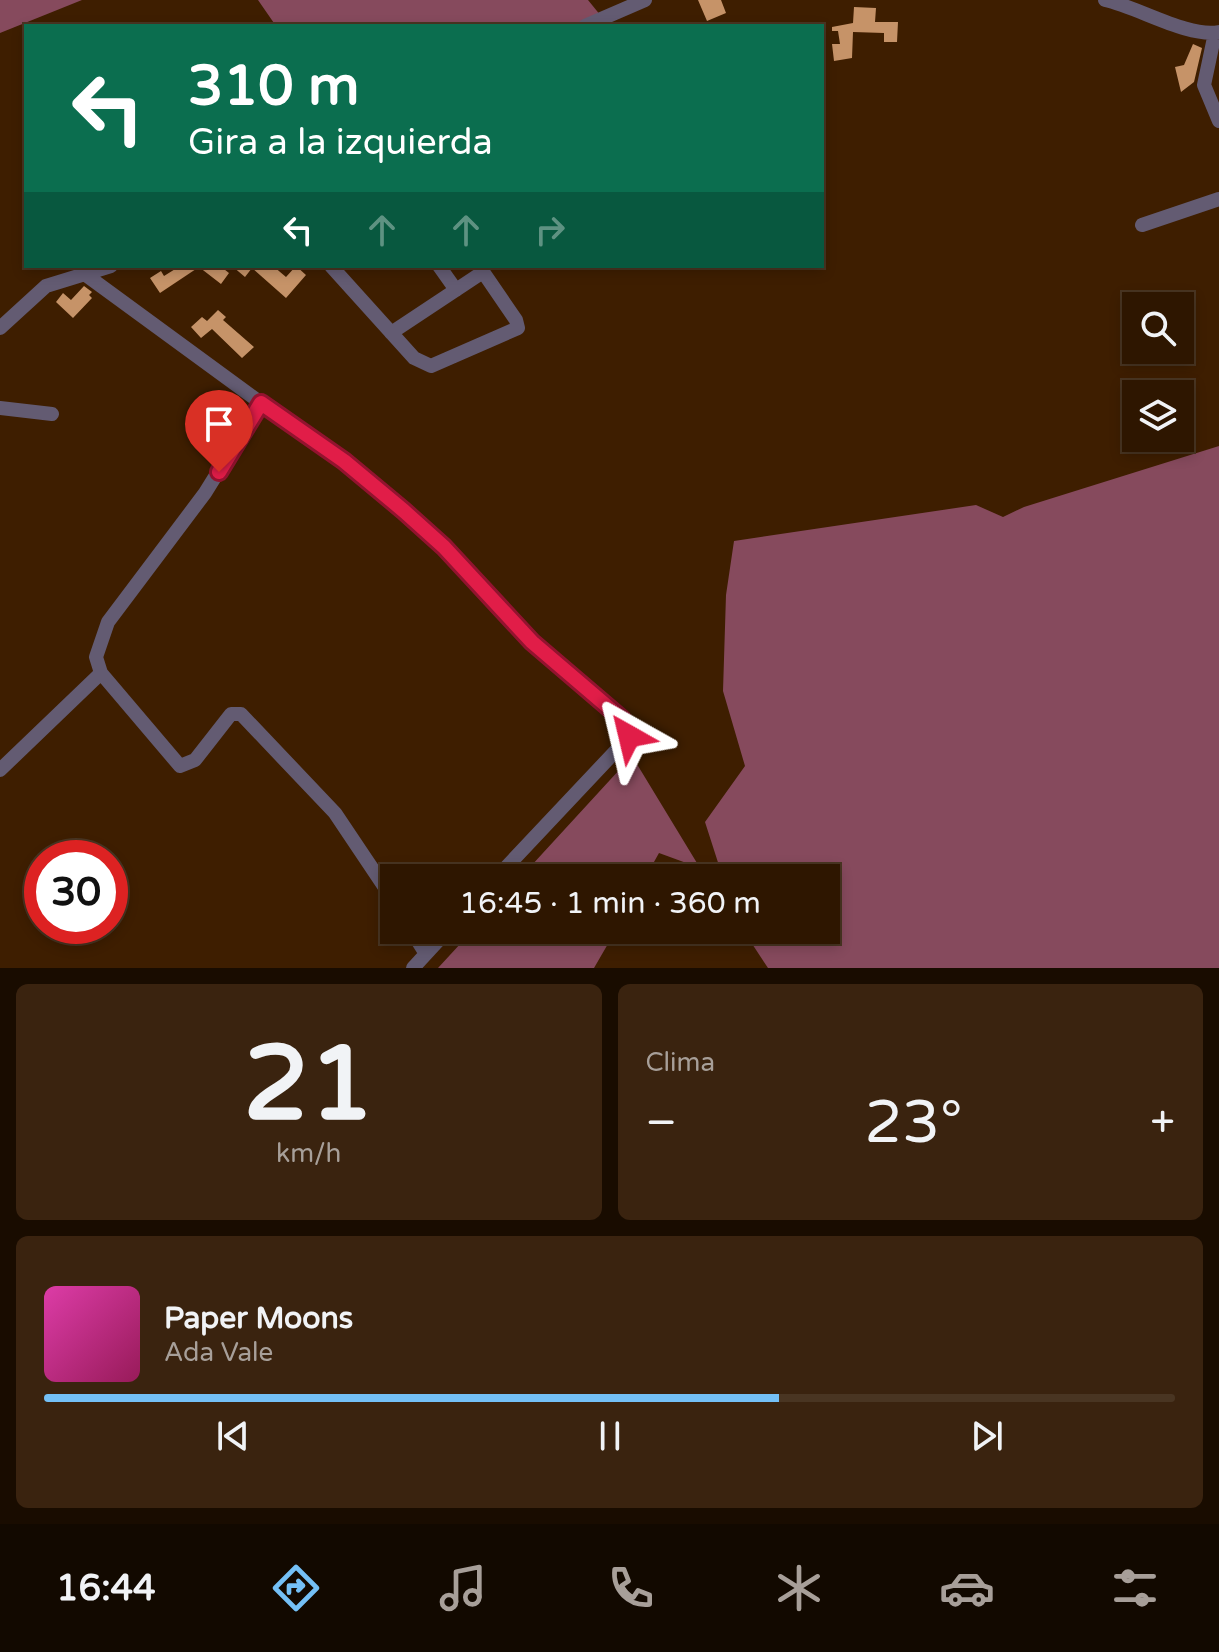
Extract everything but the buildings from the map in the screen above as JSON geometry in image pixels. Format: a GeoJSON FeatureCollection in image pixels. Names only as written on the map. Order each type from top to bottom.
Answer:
{"type":"FeatureCollection","features":[{"type":"Feature","properties":{"kind":"street"},"geometry":{"type":"LineString","coordinates":[[590,24],[645,0]]}},
{"type":"Feature","properties":{"kind":"street"},"geometry":{"type":"LineString","coordinates":[[1105,0],[1134,7],[1188,29],[1217,32],[1204,85],[1219,121]]}},
{"type":"Feature","properties":{"kind":"street"},"geometry":{"type":"LineString","coordinates":[[1142,225],[1219,199]]}},
{"type":"Feature","properties":{"kind":"street"},"geometry":{"type":"LineString","coordinates":[[0,328],[46,286],[105,268]]}},
{"type":"Feature","properties":{"kind":"street"},"geometry":{"type":"LineString","coordinates":[[333,268],[391,333],[417,361],[431,366],[518,328],[516,320],[481,269],[456,290],[391,333]]}},
{"type":"Feature","properties":{"kind":"street"},"geometry":{"type":"LineString","coordinates":[[440,268],[456,290]]}},
{"type":"Feature","properties":{"kind":"street"},"geometry":{"type":"LineString","coordinates":[[86,275],[344,461],[404,511],[450,553],[532,642],[628,727],[626,740],[509,864]]}},
{"type":"Feature","properties":{"kind":"street"},"geometry":{"type":"LineString","coordinates":[[261,403],[205,493],[108,622],[96,657],[101,673],[180,766],[195,760],[231,714],[241,714],[335,813],[380,880]]}},
{"type":"Feature","properties":{"kind":"street"},"geometry":{"type":"LineString","coordinates":[[0,408],[52,414]]}},
{"type":"Feature","properties":{"kind":"street"},"geometry":{"type":"LineString","coordinates":[[0,770],[101,673]]}},
{"type":"Feature","properties":{"kind":"street"},"geometry":{"type":"LineString","coordinates":[[420,944],[426,954]]}},
{"type":"Feature","properties":{"kind":"street"},"geometry":{"type":"LineString","coordinates":[[413,968],[435,944]]}},
{"type":"Feature","properties":{"kind":"shaded area"},"geometry":{"type":"Polygon","coordinates":[[[0,0],[82,0],[0,33],[0,0]]]}},
{"type":"Feature","properties":{"kind":"shaded area"},"geometry":{"type":"Polygon","coordinates":[[[258,0],[588,0],[601,16],[579,24],[275,24],[258,0]]]}},
{"type":"Feature","properties":{"kind":"shaded area"},"geometry":{"type":"Polygon","coordinates":[[[1219,446],[1219,968],[768,968],[752,944],[840,944],[840,864],[718,864],[705,822],[745,766],[723,691],[726,595],[734,541],[976,505],[1003,517],[1024,507],[1219,446]]]}},
{"type":"Feature","properties":{"kind":"shaded area"},"geometry":{"type":"Polygon","coordinates":[[[632,756],[698,864],[659,853],[653,864],[533,864],[632,756]]]}},
{"type":"Feature","properties":{"kind":"shaded area"},"geometry":{"type":"Polygon","coordinates":[[[460,944],[608,944],[594,968],[438,968],[460,944]]]}},
{"type":"Feature","properties":{"kind":"route"},"geometry":{"type":"LineString","coordinates":[[219,472],[261,403],[344,461],[432,536],[532,642],[622,719],[628,727],[629,736]]}}]}
